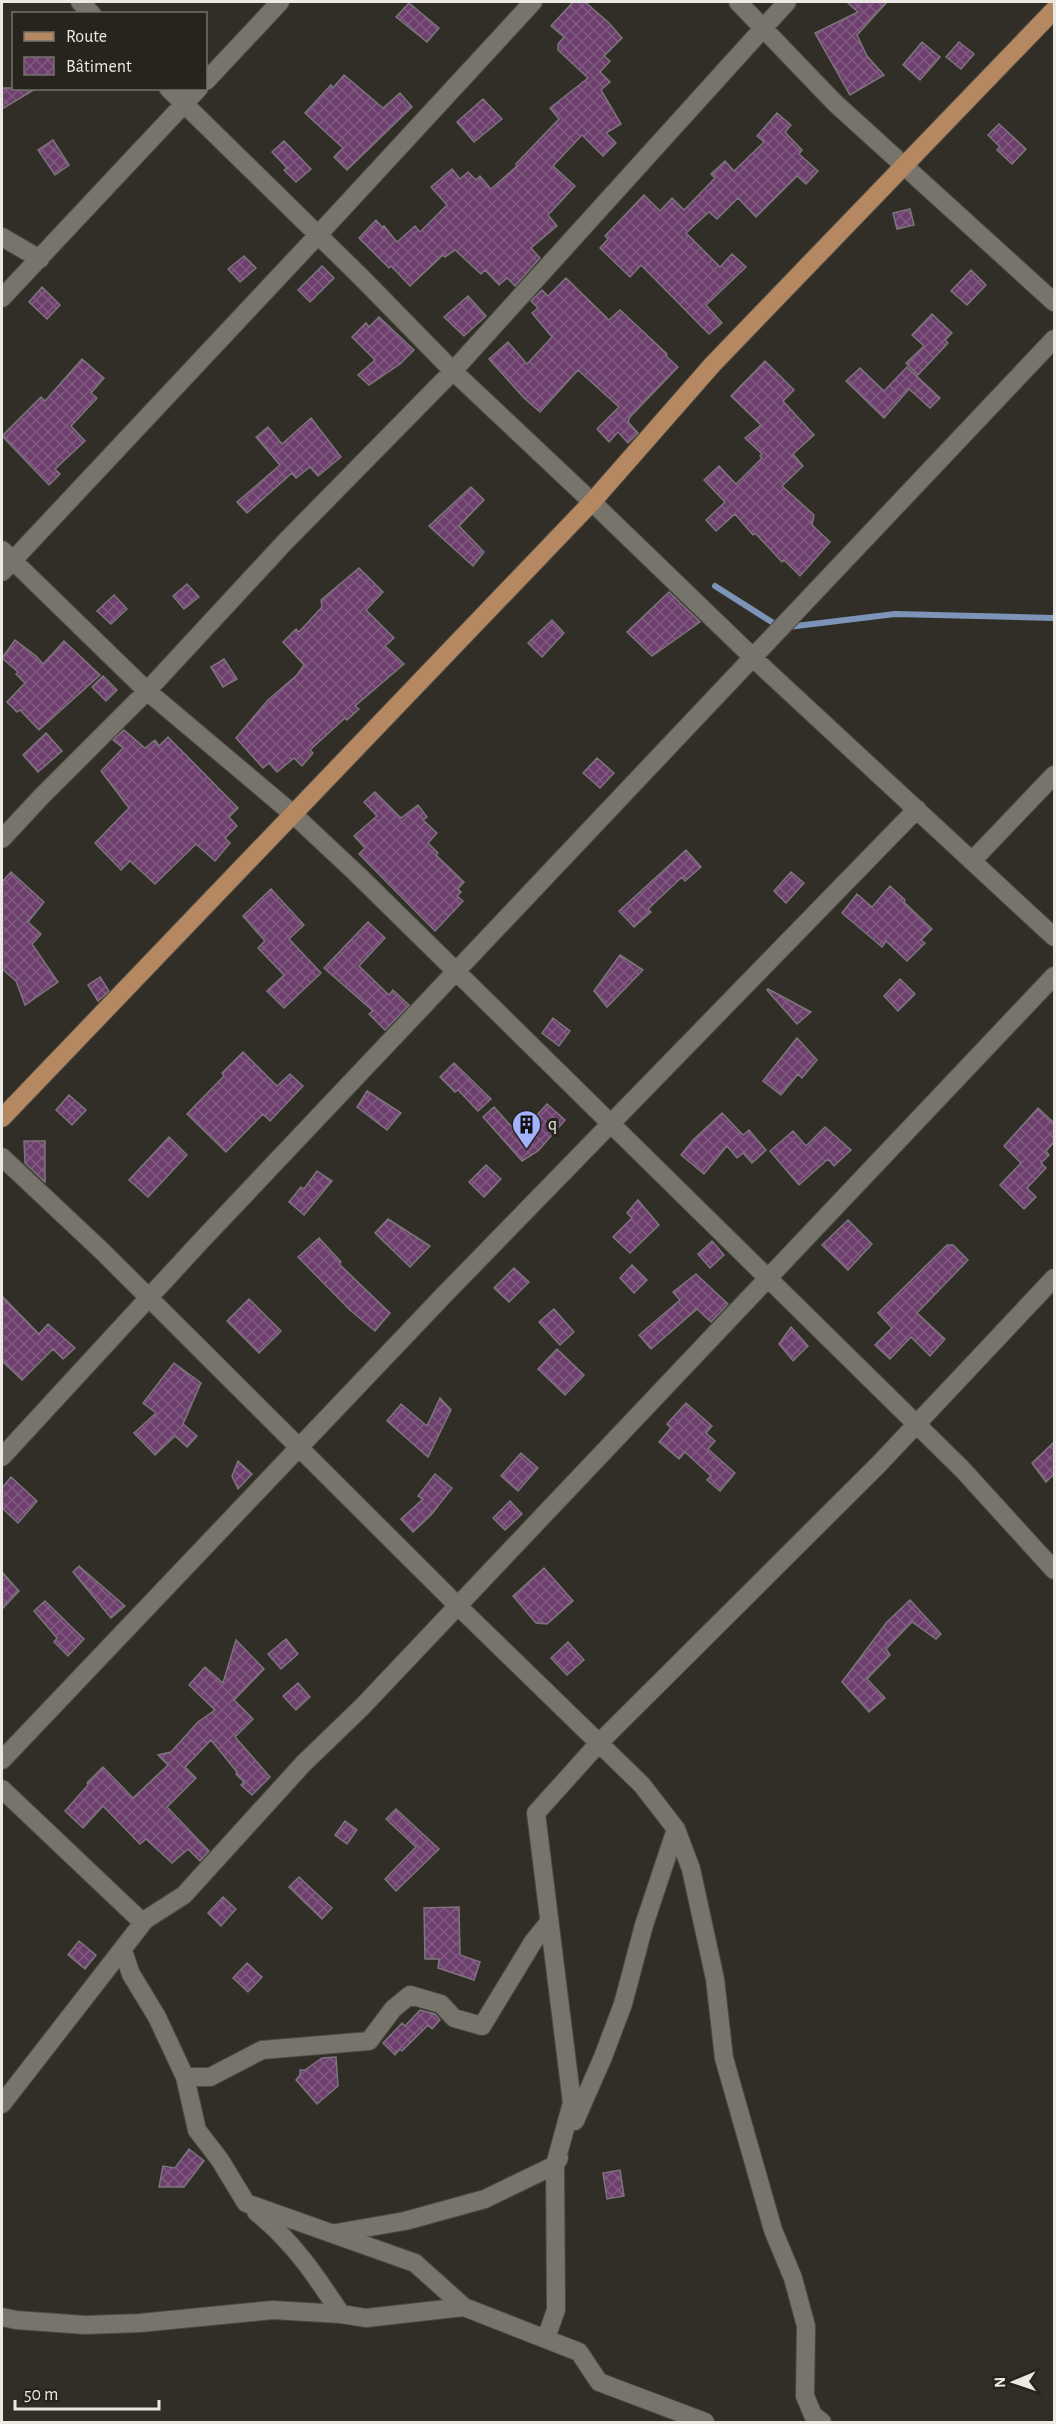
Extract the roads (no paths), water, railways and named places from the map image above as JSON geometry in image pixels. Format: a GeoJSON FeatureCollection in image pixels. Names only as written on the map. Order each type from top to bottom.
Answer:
{"type":"FeatureCollection","features":[{"type":"Feature","properties":{"kind":"main road"},"geometry":{"type":"LineString","coordinates":[[2,1118],[592,502],[713,364],[1054,10]]}},
{"type":"Feature","properties":{"kind":"street"},"geometry":{"type":"LineString","coordinates":[[207,80],[280,2]]}},
{"type":"Feature","properties":{"kind":"street"},"geometry":{"type":"LineString","coordinates":[[533,2],[318,235],[5,560],[147,691],[293,814],[917,1424],[962,1469],[1054,1570]]}},
{"type":"Feature","properties":{"kind":"street"},"geometry":{"type":"LineString","coordinates":[[738,2],[835,103],[1054,302]]}},
{"type":"Feature","properties":{"kind":"street"},"geometry":{"type":"LineString","coordinates":[[2,839],[40,796],[147,691],[285,542],[453,371],[787,2]]}},
{"type":"Feature","properties":{"kind":"street"},"geometry":{"type":"LineString","coordinates":[[170,90],[453,371],[753,658],[1054,936]]}},
{"type":"Feature","properties":{"kind":"street"},"geometry":{"type":"LineString","coordinates":[[2,298],[197,90]]}},
{"type":"Feature","properties":{"kind":"street"},"geometry":{"type":"LineString","coordinates":[[2,237],[40,259]]}},
{"type":"Feature","properties":{"kind":"street"},"geometry":{"type":"LineString","coordinates":[[2,1457],[1054,339]]}},
{"type":"Feature","properties":{"kind":"street"},"geometry":{"type":"LineString","coordinates":[[972,861],[1054,775]]}},
{"type":"Feature","properties":{"kind":"street"},"geometry":{"type":"LineString","coordinates":[[2,1760],[299,1448],[917,809]]}},
{"type":"Feature","properties":{"kind":"street"},"geometry":{"type":"LineString","coordinates":[[2,2104],[145,1920],[184,1894],[303,1764],[362,1707],[1054,976]]}},
{"type":"Feature","properties":{"kind":"street"},"geometry":{"type":"LineString","coordinates":[[2,1157],[103,1252],[458,1606],[642,1785],[676,1829],[691,1869],[715,1979],[724,2058],[773,2230],[793,2278],[806,2326],[805,2396],[813,2415],[822,2422]]}},
{"type":"Feature","properties":{"kind":"street"},"geometry":{"type":"LineString","coordinates":[[546,2338],[556,2310],[555,2165],[572,2103],[536,1813],[598,1744],[917,1424],[1054,1278]]}},
{"type":"Feature","properties":{"kind":"street"},"geometry":{"type":"LineString","coordinates":[[2,1789],[135,1916],[145,1920]]}},
{"type":"Feature","properties":{"kind":"street"},"geometry":{"type":"LineString","coordinates":[[336,2234],[405,2221],[485,2199],[555,2165],[619,2015],[644,1925],[676,1829]]}},
{"type":"Feature","properties":{"kind":"street"},"geometry":{"type":"LineString","coordinates":[[184,2077],[210,2077],[262,2049],[369,2041],[393,2009],[410,1995],[441,2004],[453,2018],[482,2026],[533,1942],[549,1922]]}},
{"type":"Feature","properties":{"kind":"street"},"geometry":{"type":"LineString","coordinates":[[123,1950],[131,1974],[157,2017],[184,2077],[197,2130],[220,2160],[246,2203],[274,2226],[311,2268],[341,2314]]}},
{"type":"Feature","properties":{"kind":"street"},"geometry":{"type":"LineString","coordinates":[[246,2203],[415,2263],[464,2307],[579,2352],[599,2382],[675,2417],[705,2422]]}},
{"type":"Feature","properties":{"kind":"street"},"geometry":{"type":"LineString","coordinates":[[2,2317],[85,2325],[140,2323],[273,2310],[341,2314],[366,2318],[464,2307]]}},
{"type":"Feature","properties":{"kind":"waterway"},"geometry":{"type":"LineString","coordinates":[[715,586],[778,626]]}},
{"type":"Feature","properties":{"kind":"waterway"},"geometry":{"type":"LineString","coordinates":[[788,627],[895,614],[1054,618]]}},
{"type":"Feature","properties":{"kind":"place","name":"q"},"geometry":{"type":"Point","coordinates":[527,1150]}}]}
